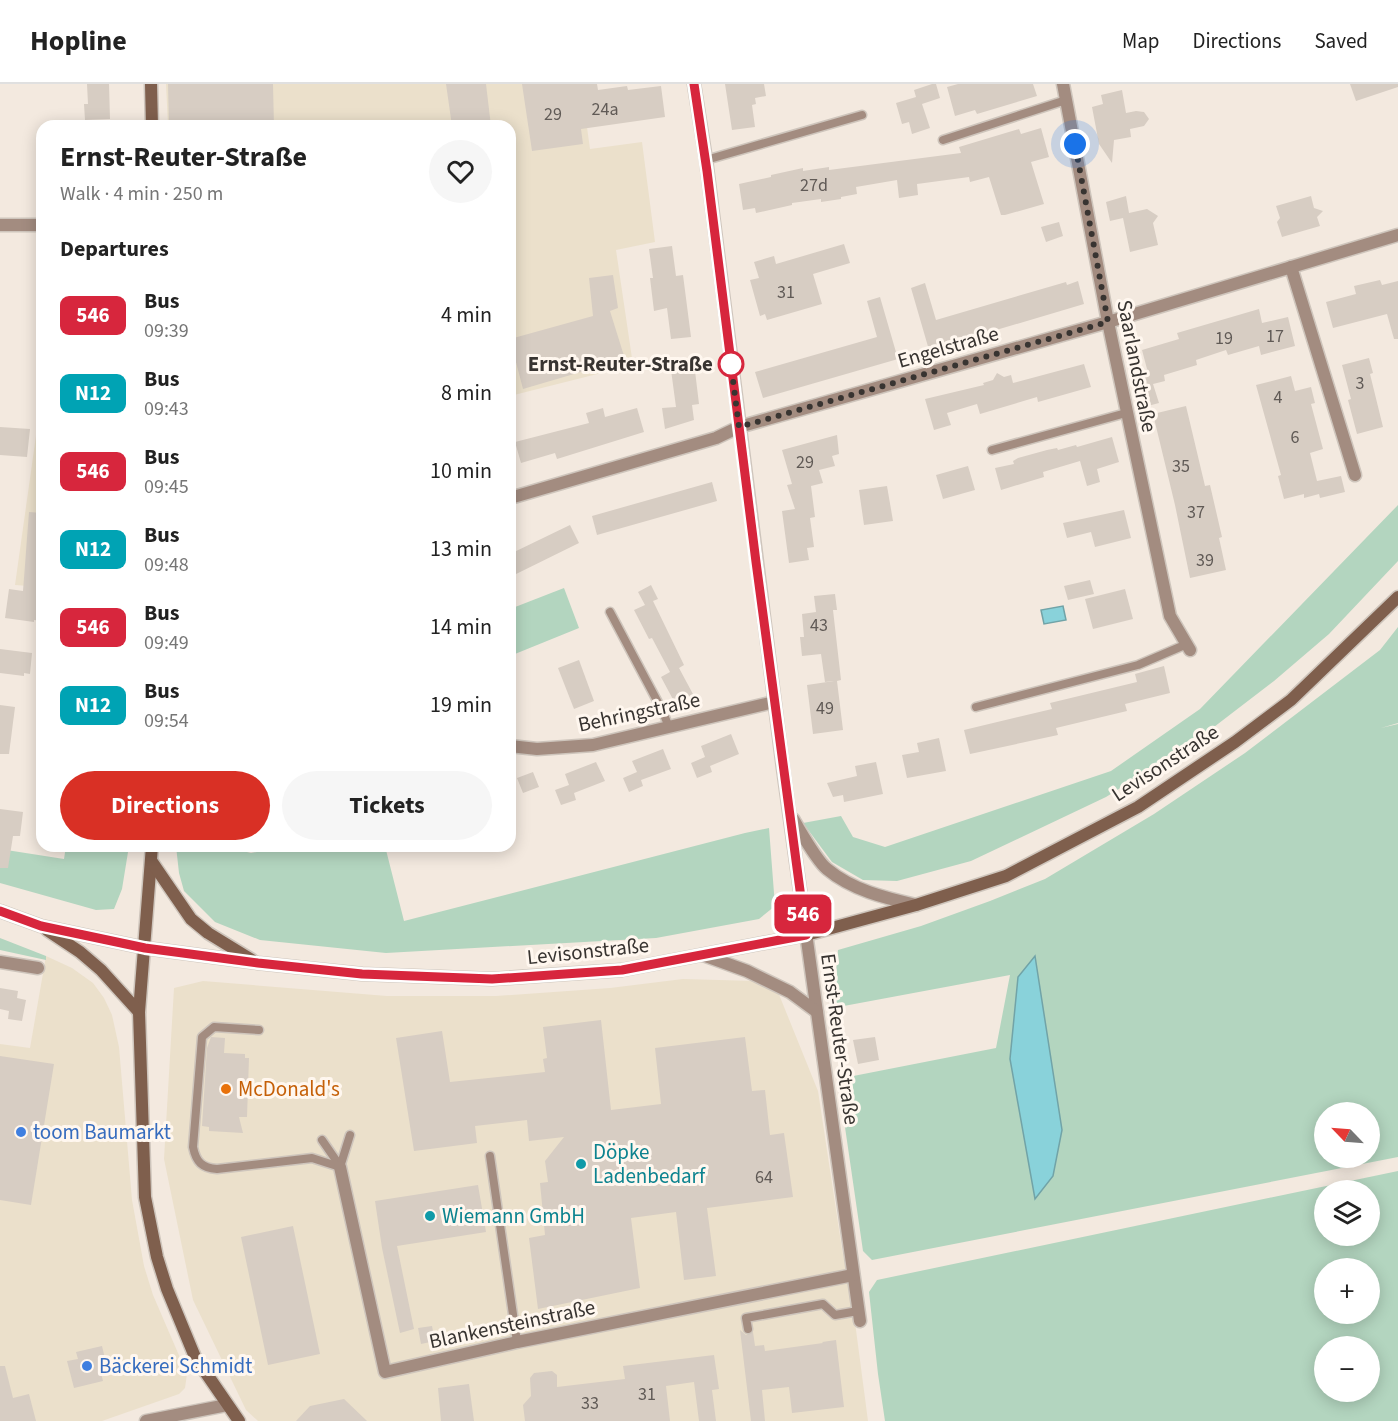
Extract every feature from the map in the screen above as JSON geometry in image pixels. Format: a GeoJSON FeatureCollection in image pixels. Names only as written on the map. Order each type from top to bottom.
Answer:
{"type":"FeatureCollection","features":[{"type":"Feature","properties":{"kind":"main road"},"geometry":{"type":"LineString","coordinates":[[151,84],[153,120]]}},
{"type":"Feature","properties":{"kind":"main road","name":"Levisonstraße"},"geometry":{"type":"LineString","coordinates":[[0,911],[41,926],[145,948],[362,974],[492,979],[622,970],[806,935],[1006,876],[1137,807],[1235,742],[1291,700],[1398,597]]}},
{"type":"Feature","properties":{"kind":"main road"},"geometry":{"type":"LineString","coordinates":[[152,852],[139,1012],[145,1197],[157,1257],[167,1289],[195,1357],[238,1421]]}},
{"type":"Feature","properties":{"kind":"main road","name":"Levisonstraße"},"geometry":{"type":"LineString","coordinates":[[152,862],[191,919],[208,933],[258,963]]}},
{"type":"Feature","properties":{"kind":"main road","name":"Levisonstraße"},"geometry":{"type":"LineString","coordinates":[[41,926],[80,952],[101,970],[139,1012]]}},
{"type":"Feature","properties":{"kind":"street","name":"Ernst-Reuter-Straße"},"geometry":{"type":"LineString","coordinates":[[694,84],[706,160],[774,702],[859,1316]]}},
{"type":"Feature","properties":{"kind":"street","name":"Saarlandstraße"},"geometry":{"type":"LineString","coordinates":[[1063,84],[1126,412],[1170,616],[1188,647]]}},
{"type":"Feature","properties":{"kind":"street"},"geometry":{"type":"LineString","coordinates":[[0,225],[36,225]]}},
{"type":"Feature","properties":{"kind":"street","name":"Engelstraße"},"geometry":{"type":"LineString","coordinates":[[516,496],[716,438],[739,427],[1108,322],[1398,235]]}},
{"type":"Feature","properties":{"kind":"street"},"geometry":{"type":"LineString","coordinates":[[1291,267],[1355,475]]}},
{"type":"Feature","properties":{"kind":"street","name":"Behringstraße"},"geometry":{"type":"LineString","coordinates":[[516,747],[537,749],[593,745],[774,702]]}},
{"type":"Feature","properties":{"kind":"street"},"geometry":{"type":"LineString","coordinates":[[790,816],[825,868],[857,888],[916,904]]}},
{"type":"Feature","properties":{"kind":"street"},"geometry":{"type":"LineString","coordinates":[[703,955],[747,971],[790,992],[817,1012]]}},
{"type":"Feature","properties":{"kind":"street"},"geometry":{"type":"LineString","coordinates":[[0,962],[38,968]]}},
{"type":"Feature","properties":{"kind":"street","name":"Blankensteinstraße"},"geometry":{"type":"LineString","coordinates":[[340,1167],[385,1372],[517,1342],[853,1275]]}},
{"type":"Feature","properties":{"kind":"street"},"geometry":{"type":"LineString","coordinates":[[146,1421],[227,1405]]}},
{"type":"Feature","properties":{"kind":"lane"},"geometry":{"type":"LineString","coordinates":[[943,140],[1066,100]]}},
{"type":"Feature","properties":{"kind":"lane"},"geometry":{"type":"LineString","coordinates":[[706,160],[862,114]]}},
{"type":"Feature","properties":{"kind":"lane"},"geometry":{"type":"LineString","coordinates":[[992,450],[1126,412]]}},
{"type":"Feature","properties":{"kind":"lane"},"geometry":{"type":"LineString","coordinates":[[610,612],[669,727]]}},
{"type":"Feature","properties":{"kind":"lane"},"geometry":{"type":"LineString","coordinates":[[976,706],[1138,665],[1188,647]]}},
{"type":"Feature","properties":{"kind":"lane"},"geometry":{"type":"LineString","coordinates":[[259,1030],[214,1027],[202,1037],[193,1147],[195,1158],[201,1165],[217,1169],[312,1158],[340,1167]]}},
{"type":"Feature","properties":{"kind":"lane"},"geometry":{"type":"LineString","coordinates":[[340,1167],[350,1135]]}},
{"type":"Feature","properties":{"kind":"lane"},"geometry":{"type":"LineString","coordinates":[[322,1140],[340,1167]]}},
{"type":"Feature","properties":{"kind":"lane"},"geometry":{"type":"LineString","coordinates":[[490,1155],[517,1342]]}},
{"type":"Feature","properties":{"kind":"lane"},"geometry":{"type":"LineString","coordinates":[[747,1329],[746,1318],[823,1304],[835,1315],[859,1316]]}},
{"type":"Feature","properties":{"kind":"shaded area"},"geometry":{"type":"Polygon","coordinates":[[[166,84],[581,84],[590,149],[642,142],[655,242],[616,250],[633,365],[516,394],[516,120],[168,120],[166,84]]]}},
{"type":"Feature","properties":{"kind":"shaded area"},"geometry":{"type":"Polygon","coordinates":[[[36,436],[36,587],[15,585],[36,436]]]}},
{"type":"Feature","properties":{"kind":"shaded area"},"geometry":{"type":"Polygon","coordinates":[[[46,956],[72,968],[93,983],[104,998],[112,1015],[119,1047],[132,1200],[144,1266],[153,1295],[187,1374],[185,1388],[179,1394],[102,1421],[0,1421],[0,1044],[30,1048],[46,956]]]}},
{"type":"Feature","properties":{"kind":"shaded area"},"geometry":{"type":"Polygon","coordinates":[[[683,979],[755,981],[778,992],[818,1091],[853,1307],[868,1421],[258,1421],[246,1410],[193,1300],[164,1159],[174,988],[203,981],[387,996],[496,996],[610,988],[683,979]]]}},
{"type":"Feature","properties":{"kind":"green space"},"geometry":{"type":"Polygon","coordinates":[[[1398,505],[1398,561],[1329,634],[1274,681],[1197,740],[1106,797],[971,861],[897,881],[863,880],[832,862],[803,823],[841,816],[853,837],[885,847],[1111,771],[1200,709],[1398,505]]]}},
{"type":"Feature","properties":{"kind":"green space"},"geometry":{"type":"Polygon","coordinates":[[[564,588],[579,628],[516,654],[516,607],[564,588]]]}},
{"type":"Feature","properties":{"kind":"green space"},"geometry":{"type":"Polygon","coordinates":[[[1398,627],[1398,723],[1381,728],[1398,724],[1398,1157],[1380,1161],[1380,1102],[1314,1102],[1314,1168],[1342,1168],[872,1260],[863,1251],[838,1079],[996,1048],[1010,975],[833,1008],[838,950],[921,926],[1045,879],[1154,814],[1245,753],[1380,650],[1398,627]],[[1035,957],[1010,1059],[1035,1198],[1048,1052],[1035,957]]]}},
{"type":"Feature","properties":{"kind":"green space"},"geometry":{"type":"Polygon","coordinates":[[[769,828],[775,906],[759,919],[656,938],[386,953],[260,940],[215,922],[184,891],[177,852],[387,852],[404,921],[769,828]]]}},
{"type":"Feature","properties":{"kind":"green space"},"geometry":{"type":"Polygon","coordinates":[[[0,849],[64,859],[65,852],[128,852],[122,889],[114,909],[96,910],[0,883],[0,849]]]}},
{"type":"Feature","properties":{"kind":"green space"},"geometry":{"type":"Polygon","coordinates":[[[0,938],[46,956],[46,960],[0,950],[0,938]]]}},
{"type":"Feature","properties":{"kind":"green space"},"geometry":{"type":"Polygon","coordinates":[[[1398,1171],[1398,1421],[885,1421],[869,1292],[877,1280],[1314,1189],[1314,1246],[1380,1246],[1380,1180],[1355,1180],[1398,1171]]]}},
{"type":"Feature","properties":{"kind":"water"},"geometry":{"type":"Polygon","coordinates":[[[1063,606],[1066,620],[1044,624],[1041,610],[1063,606]]]}},
{"type":"Feature","properties":{"kind":"water"},"geometry":{"type":"Polygon","coordinates":[[[1035,956],[1062,1130],[1053,1176],[1035,1199],[1010,1059],[1018,977],[1035,956]]]}},
{"type":"Feature","properties":{"kind":"building"},"geometry":{"type":"Polygon","coordinates":[[[87,84],[109,84],[110,119],[85,120],[84,104],[88,104],[87,84]]]}},
{"type":"Feature","properties":{"kind":"building"},"geometry":{"type":"Polygon","coordinates":[[[168,84],[273,84],[274,120],[169,120],[168,84]]]}},
{"type":"Feature","properties":{"kind":"building"},"geometry":{"type":"Polygon","coordinates":[[[446,84],[486,84],[490,120],[451,120],[446,84]]]}},
{"type":"Feature","properties":{"kind":"building"},"geometry":{"type":"Polygon","coordinates":[[[522,84],[597,84],[598,90],[627,86],[628,90],[661,86],[665,117],[581,129],[583,144],[532,151],[522,84]]]}},
{"type":"Feature","properties":{"kind":"building"},"geometry":{"type":"Polygon","coordinates":[[[725,84],[764,84],[766,96],[755,98],[756,104],[752,105],[755,127],[732,130],[725,84]]]}},
{"type":"Feature","properties":{"kind":"building"},"geometry":{"type":"Polygon","coordinates":[[[936,84],[940,98],[922,104],[930,128],[912,134],[909,122],[902,124],[896,103],[916,97],[914,90],[936,84]]]}},
{"type":"Feature","properties":{"kind":"building"},"geometry":{"type":"Polygon","coordinates":[[[958,84],[1033,84],[1037,96],[977,114],[975,110],[955,116],[947,87],[958,84]]]}},
{"type":"Feature","properties":{"kind":"building"},"geometry":{"type":"Polygon","coordinates":[[[1350,84],[1398,84],[1398,87],[1356,101],[1350,84]]]}},
{"type":"Feature","properties":{"kind":"building"},"geometry":{"type":"Polygon","coordinates":[[[1122,90],[1126,113],[1144,112],[1149,119],[1144,126],[1130,129],[1131,137],[1114,140],[1112,163],[1099,144],[1092,107],[1103,104],[1101,95],[1122,90]]]}},
{"type":"Feature","properties":{"kind":"building"},"geometry":{"type":"Polygon","coordinates":[[[1041,128],[1049,157],[1031,162],[1044,204],[1005,215],[1001,215],[989,177],[970,182],[969,177],[917,184],[918,195],[899,198],[897,180],[856,187],[857,194],[841,197],[841,199],[792,203],[792,205],[756,213],[755,208],[743,210],[739,184],[771,177],[771,175],[803,168],[803,171],[829,167],[829,170],[961,153],[959,147],[1019,129],[1021,134],[1041,128]]]}},
{"type":"Feature","properties":{"kind":"building"},"geometry":{"type":"Polygon","coordinates":[[[1126,196],[1129,213],[1147,209],[1158,216],[1153,223],[1158,245],[1130,252],[1123,218],[1110,221],[1106,202],[1126,196]]]}},
{"type":"Feature","properties":{"kind":"building"},"geometry":{"type":"Polygon","coordinates":[[[1311,196],[1314,208],[1323,211],[1317,217],[1320,226],[1282,237],[1277,222],[1280,218],[1276,206],[1311,196]]]}},
{"type":"Feature","properties":{"kind":"building"},"geometry":{"type":"Polygon","coordinates":[[[1059,222],[1063,236],[1046,242],[1041,227],[1059,222]]]}},
{"type":"Feature","properties":{"kind":"building"},"geometry":{"type":"Polygon","coordinates":[[[844,244],[850,263],[813,274],[822,304],[767,320],[765,314],[760,316],[750,280],[759,278],[754,262],[774,256],[776,264],[844,244]]]}},
{"type":"Feature","properties":{"kind":"building"},"geometry":{"type":"Polygon","coordinates":[[[672,246],[676,276],[683,275],[691,337],[671,339],[667,308],[654,311],[649,249],[672,246]]]}},
{"type":"Feature","properties":{"kind":"building"},"geometry":{"type":"Polygon","coordinates":[[[613,275],[618,308],[610,311],[625,359],[523,389],[516,362],[516,337],[593,316],[589,278],[613,275]]]}},
{"type":"Feature","properties":{"kind":"building"},"geometry":{"type":"Polygon","coordinates":[[[1380,280],[1382,285],[1398,281],[1398,339],[1394,339],[1387,314],[1333,328],[1326,302],[1356,294],[1354,286],[1380,280]]]}},
{"type":"Feature","properties":{"kind":"building"},"geometry":{"type":"Polygon","coordinates":[[[1078,281],[1084,304],[929,350],[911,288],[925,283],[936,320],[1066,282],[1067,285],[1078,281]]]}},
{"type":"Feature","properties":{"kind":"building"},"geometry":{"type":"Polygon","coordinates":[[[880,297],[898,359],[763,398],[755,372],[877,337],[867,301],[880,297]]]}},
{"type":"Feature","properties":{"kind":"building"},"geometry":{"type":"Polygon","coordinates":[[[1259,309],[1262,323],[1288,317],[1295,346],[1261,355],[1259,346],[1228,355],[1226,350],[1196,360],[1197,365],[1164,375],[1165,381],[1153,384],[1159,403],[1144,407],[1135,373],[1147,369],[1142,350],[1179,339],[1177,333],[1259,309]]]}},
{"type":"Feature","properties":{"kind":"building"},"geometry":{"type":"Polygon","coordinates":[[[1369,358],[1373,373],[1370,374],[1383,427],[1357,434],[1342,365],[1369,358]]]}},
{"type":"Feature","properties":{"kind":"building"},"geometry":{"type":"Polygon","coordinates":[[[1084,364],[1091,387],[1038,402],[1037,397],[980,414],[977,404],[947,413],[951,425],[934,430],[925,399],[984,385],[983,383],[993,380],[997,373],[1004,377],[1011,375],[1013,383],[1084,364]]]}},
{"type":"Feature","properties":{"kind":"building"},"geometry":{"type":"Polygon","coordinates":[[[685,368],[686,372],[695,371],[699,404],[692,405],[694,420],[665,429],[662,408],[676,407],[671,370],[685,368]]]}},
{"type":"Feature","properties":{"kind":"building"},"geometry":{"type":"Polygon","coordinates":[[[1291,376],[1295,391],[1311,387],[1315,403],[1311,404],[1323,449],[1310,453],[1317,481],[1341,476],[1345,492],[1320,498],[1319,494],[1304,498],[1304,494],[1284,499],[1278,476],[1281,475],[1256,385],[1291,376]]]}},
{"type":"Feature","properties":{"kind":"building"},"geometry":{"type":"Polygon","coordinates":[[[1186,406],[1205,486],[1210,485],[1222,537],[1219,538],[1226,570],[1190,578],[1153,414],[1186,406]]]}},
{"type":"Feature","properties":{"kind":"building"},"geometry":{"type":"Polygon","coordinates":[[[603,408],[605,417],[637,408],[644,432],[557,459],[555,453],[521,463],[516,442],[589,423],[586,413],[603,408]]]}},
{"type":"Feature","properties":{"kind":"building"},"geometry":{"type":"Polygon","coordinates":[[[0,427],[30,429],[27,457],[0,455],[0,427]]]}},
{"type":"Feature","properties":{"kind":"building"},"geometry":{"type":"Polygon","coordinates":[[[837,435],[839,454],[832,456],[835,466],[819,470],[823,483],[811,486],[815,517],[810,518],[814,547],[807,548],[809,560],[789,563],[782,511],[795,509],[787,485],[792,484],[782,450],[837,435]]]}},
{"type":"Feature","properties":{"kind":"building"},"geometry":{"type":"Polygon","coordinates":[[[1112,437],[1119,462],[1097,469],[1100,482],[1087,486],[1080,461],[1043,472],[1044,477],[1001,490],[995,468],[1014,464],[1013,461],[1018,458],[1047,450],[1057,448],[1058,450],[1076,445],[1077,447],[1112,437]]]}},
{"type":"Feature","properties":{"kind":"building"},"geometry":{"type":"Polygon","coordinates":[[[968,466],[975,490],[943,499],[936,475],[968,466]]]}},
{"type":"Feature","properties":{"kind":"building"},"geometry":{"type":"Polygon","coordinates":[[[712,482],[717,501],[597,535],[592,516],[712,482]]]}},
{"type":"Feature","properties":{"kind":"building"},"geometry":{"type":"Polygon","coordinates":[[[887,486],[893,521],[864,525],[859,490],[887,486]]]}},
{"type":"Feature","properties":{"kind":"building"},"geometry":{"type":"Polygon","coordinates":[[[1124,510],[1131,538],[1095,547],[1091,532],[1067,538],[1063,523],[1124,510]]]}},
{"type":"Feature","properties":{"kind":"building"},"geometry":{"type":"Polygon","coordinates":[[[29,512],[36,513],[36,620],[34,622],[5,618],[9,589],[23,591],[29,512]]]}},
{"type":"Feature","properties":{"kind":"building"},"geometry":{"type":"Polygon","coordinates":[[[570,525],[579,543],[516,574],[516,551],[570,525]]]}},
{"type":"Feature","properties":{"kind":"building"},"geometry":{"type":"Polygon","coordinates":[[[1090,580],[1094,594],[1068,600],[1064,586],[1090,580]]]}},
{"type":"Feature","properties":{"kind":"building"},"geometry":{"type":"Polygon","coordinates":[[[651,585],[658,599],[653,601],[684,665],[679,668],[694,696],[676,705],[661,677],[670,672],[634,610],[645,605],[638,592],[651,585]]]}},
{"type":"Feature","properties":{"kind":"building"},"geometry":{"type":"Polygon","coordinates":[[[1125,589],[1133,619],[1093,629],[1085,599],[1125,589]]]}},
{"type":"Feature","properties":{"kind":"building"},"geometry":{"type":"Polygon","coordinates":[[[835,594],[837,610],[833,610],[841,680],[837,681],[843,730],[813,734],[807,685],[834,681],[825,682],[821,654],[802,656],[800,637],[804,637],[802,614],[816,612],[814,596],[835,594]]]}},
{"type":"Feature","properties":{"kind":"building"},"geometry":{"type":"Polygon","coordinates":[[[0,649],[32,653],[30,674],[24,673],[24,676],[0,673],[0,649]]]}},
{"type":"Feature","properties":{"kind":"building"},"geometry":{"type":"Polygon","coordinates":[[[579,660],[594,701],[574,709],[558,668],[579,660]]]}},
{"type":"Feature","properties":{"kind":"building"},"geometry":{"type":"Polygon","coordinates":[[[1164,666],[1170,693],[1125,704],[1127,711],[1056,728],[1058,735],[970,754],[964,730],[1052,709],[1050,703],[1137,682],[1135,674],[1164,666]]]}},
{"type":"Feature","properties":{"kind":"building"},"geometry":{"type":"Polygon","coordinates":[[[0,705],[15,707],[9,754],[0,754],[0,705]]]}},
{"type":"Feature","properties":{"kind":"building"},"geometry":{"type":"Polygon","coordinates":[[[731,734],[739,754],[710,766],[712,772],[697,778],[691,763],[705,757],[701,746],[731,734]]]}},
{"type":"Feature","properties":{"kind":"building"},"geometry":{"type":"Polygon","coordinates":[[[939,738],[946,771],[907,778],[902,755],[919,752],[917,743],[939,738]]]}},
{"type":"Feature","properties":{"kind":"building"},"geometry":{"type":"Polygon","coordinates":[[[663,749],[671,769],[641,780],[643,786],[629,792],[623,778],[637,772],[632,761],[663,749]]]}},
{"type":"Feature","properties":{"kind":"building"},"geometry":{"type":"Polygon","coordinates":[[[596,762],[605,781],[574,793],[576,800],[561,805],[555,790],[569,785],[565,774],[596,762]]]}},
{"type":"Feature","properties":{"kind":"building"},"geometry":{"type":"Polygon","coordinates":[[[876,762],[883,794],[844,802],[843,795],[833,797],[827,783],[857,776],[855,766],[876,762]]]}},
{"type":"Feature","properties":{"kind":"building"},"geometry":{"type":"Polygon","coordinates":[[[533,772],[539,787],[523,793],[517,778],[533,772]]]}},
{"type":"Feature","properties":{"kind":"building"},"geometry":{"type":"Polygon","coordinates":[[[0,809],[23,812],[20,836],[13,836],[8,868],[0,868],[0,809]]]}},
{"type":"Feature","properties":{"kind":"building"},"geometry":{"type":"Polygon","coordinates":[[[0,988],[18,991],[17,998],[26,1000],[22,1021],[8,1019],[9,1011],[0,1009],[0,988]]]}},
{"type":"Feature","properties":{"kind":"building"},"geometry":{"type":"Polygon","coordinates":[[[601,1020],[611,1110],[661,1104],[655,1048],[745,1037],[752,1091],[765,1090],[770,1135],[784,1133],[793,1197],[707,1208],[716,1276],[684,1280],[676,1212],[631,1218],[640,1288],[538,1309],[529,1238],[545,1235],[540,1183],[548,1182],[545,1161],[564,1137],[529,1141],[527,1120],[475,1126],[477,1143],[414,1151],[396,1038],[442,1031],[450,1082],[545,1072],[543,1059],[547,1058],[543,1027],[601,1020]]]}},
{"type":"Feature","properties":{"kind":"building","name":"McDonald's"},"geometry":{"type":"Polygon","coordinates":[[[211,1037],[225,1038],[224,1053],[245,1054],[245,1058],[249,1058],[247,1117],[239,1117],[243,1133],[209,1131],[209,1127],[202,1126],[207,1048],[211,1037]]]}},
{"type":"Feature","properties":{"kind":"building"},"geometry":{"type":"Polygon","coordinates":[[[875,1037],[879,1060],[858,1064],[853,1040],[875,1037]]]}},
{"type":"Feature","properties":{"kind":"building","name":"toom Baumarkt"},"geometry":{"type":"Polygon","coordinates":[[[0,1056],[54,1064],[31,1205],[0,1200],[0,1056]]]}},
{"type":"Feature","properties":{"kind":"building","name":"Wiemann GmbH"},"geometry":{"type":"Polygon","coordinates":[[[478,1185],[486,1232],[397,1246],[414,1329],[400,1333],[382,1248],[375,1201],[478,1185]]]}},
{"type":"Feature","properties":{"kind":"building"},"geometry":{"type":"Polygon","coordinates":[[[293,1226],[320,1354],[268,1365],[241,1237],[293,1226]]]}},
{"type":"Feature","properties":{"kind":"building"},"geometry":{"type":"Polygon","coordinates":[[[432,1326],[435,1341],[421,1344],[418,1328],[432,1326]]]}},
{"type":"Feature","properties":{"kind":"building"},"geometry":{"type":"Polygon","coordinates":[[[740,1330],[746,1335],[753,1332],[755,1346],[764,1345],[765,1351],[836,1340],[844,1407],[792,1413],[789,1387],[762,1390],[765,1421],[751,1421],[740,1330]]]}},
{"type":"Feature","properties":{"kind":"building","name":"Bäckerei Schmidt"},"geometry":{"type":"Polygon","coordinates":[[[102,1346],[108,1371],[101,1373],[103,1381],[74,1388],[67,1361],[78,1359],[76,1352],[102,1346]]]}},
{"type":"Feature","properties":{"kind":"building"},"geometry":{"type":"Polygon","coordinates":[[[714,1355],[719,1389],[712,1390],[716,1421],[699,1421],[694,1382],[666,1386],[670,1421],[525,1421],[523,1405],[531,1396],[530,1378],[534,1373],[552,1371],[557,1375],[557,1387],[625,1379],[623,1366],[714,1355]]]}},
{"type":"Feature","properties":{"kind":"building"},"geometry":{"type":"Polygon","coordinates":[[[0,1366],[5,1366],[13,1398],[29,1394],[36,1421],[0,1421],[0,1366]]]}},
{"type":"Feature","properties":{"kind":"building"},"geometry":{"type":"Polygon","coordinates":[[[469,1384],[474,1421],[441,1421],[438,1388],[469,1384]]]}},
{"type":"Feature","properties":{"kind":"building"},"geometry":{"type":"Polygon","coordinates":[[[344,1399],[367,1421],[296,1421],[310,1406],[344,1399]]]}},
{"type":"Feature","properties":{"kind":"bus line","name":"546"},"geometry":{"type":"LineString","coordinates":[[0,911],[41,926],[145,948],[362,974],[492,979],[622,970],[806,935],[694,84]]}},
{"type":"Feature","properties":{"kind":"place","name":"Ernst-Reuter-Straße"},"geometry":{"type":"Point","coordinates":[731,364]}},
{"type":"Feature","properties":{"kind":"place","name":"McDonald's"},"geometry":{"type":"Point","coordinates":[226,1089]}},
{"type":"Feature","properties":{"kind":"place","name":"toom Baumarkt"},"geometry":{"type":"Point","coordinates":[21,1132]}},
{"type":"Feature","properties":{"kind":"place","name":"Döpke Ladenbedarf"},"geometry":{"type":"Point","coordinates":[581,1164]}},
{"type":"Feature","properties":{"kind":"place","name":"Wiemann GmbH"},"geometry":{"type":"Point","coordinates":[430,1216]}},
{"type":"Feature","properties":{"kind":"place","name":"Bäckerei Schmidt"},"geometry":{"type":"Point","coordinates":[87,1366]}},
{"type":"Feature","properties":{"kind":"route"},"geometry":{"type":"LineString","coordinates":[[731,364],[730,357],[739,427],[1108,322],[1075,144]]}}]}
